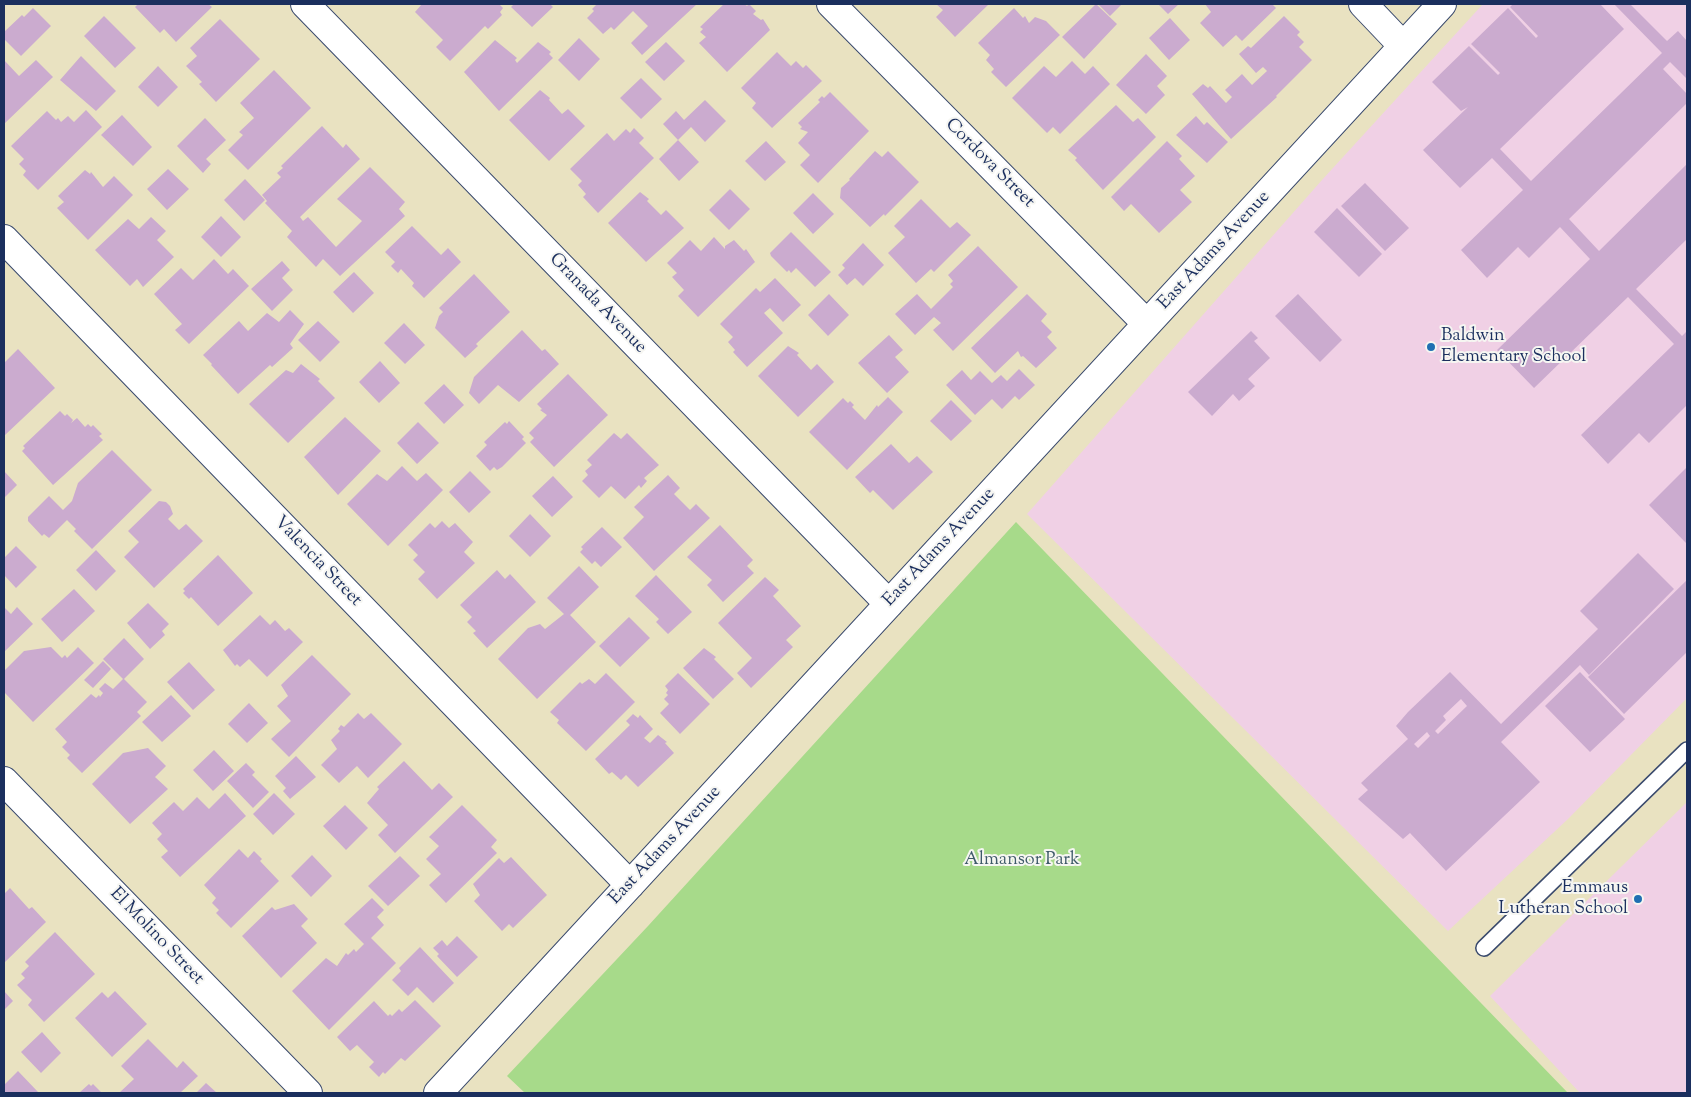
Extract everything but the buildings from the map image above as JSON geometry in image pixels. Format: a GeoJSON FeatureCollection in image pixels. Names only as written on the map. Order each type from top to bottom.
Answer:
{"type":"FeatureCollection","features":[{"type":"Feature","properties":{"kind":"street","name":"Granada Avenue"},"geometry":{"type":"LineString","coordinates":[[305,4],[889,604]]}},
{"type":"Feature","properties":{"kind":"street","name":"Cordova Street"},"geometry":{"type":"LineString","coordinates":[[831,4],[1147,324]]}},
{"type":"Feature","properties":{"kind":"street"},"geometry":{"type":"LineString","coordinates":[[1363,4],[1403,46]]}},
{"type":"Feature","properties":{"kind":"street","name":"East Adams Avenue"},"geometry":{"type":"LineString","coordinates":[[438,1093],[1442,4]]}},
{"type":"Feature","properties":{"kind":"street","name":"Valencia Street"},"geometry":{"type":"LineString","coordinates":[[4,239],[630,885]]}},
{"type":"Feature","properties":{"kind":"street","name":"El Molino Street"},"geometry":{"type":"LineString","coordinates":[[4,781],[308,1093]]}},
{"type":"Feature","properties":{"kind":"lane"},"geometry":{"type":"LineString","coordinates":[[1484,948],[1687,750]]}},
{"type":"Feature","properties":{"kind":"shaded area","name":"Baldwin Elementary School"},"geometry":{"type":"Polygon","coordinates":[[[1483,4],[1687,4],[1687,698],[1568,819],[1448,931],[1027,514],[1322,180],[1483,4]]]}},
{"type":"Feature","properties":{"kind":"shaded area","name":"Emmaus Lutheran School"},"geometry":{"type":"Polygon","coordinates":[[[1687,802],[1687,1093],[1580,1093],[1490,996],[1687,802]]]}},
{"type":"Feature","properties":{"kind":"green space","name":"Almansor Park"},"geometry":{"type":"Polygon","coordinates":[[[1016,522],[1568,1093],[525,1093],[507,1076],[648,926],[1016,522]]]}},
{"type":"Feature","properties":{"kind":"place","name":"Baldwin Elementary School"},"geometry":{"type":"Point","coordinates":[1431,347]}},
{"type":"Feature","properties":{"kind":"place","name":"Emmaus Lutheran School"},"geometry":{"type":"Point","coordinates":[1638,899]}}]}
